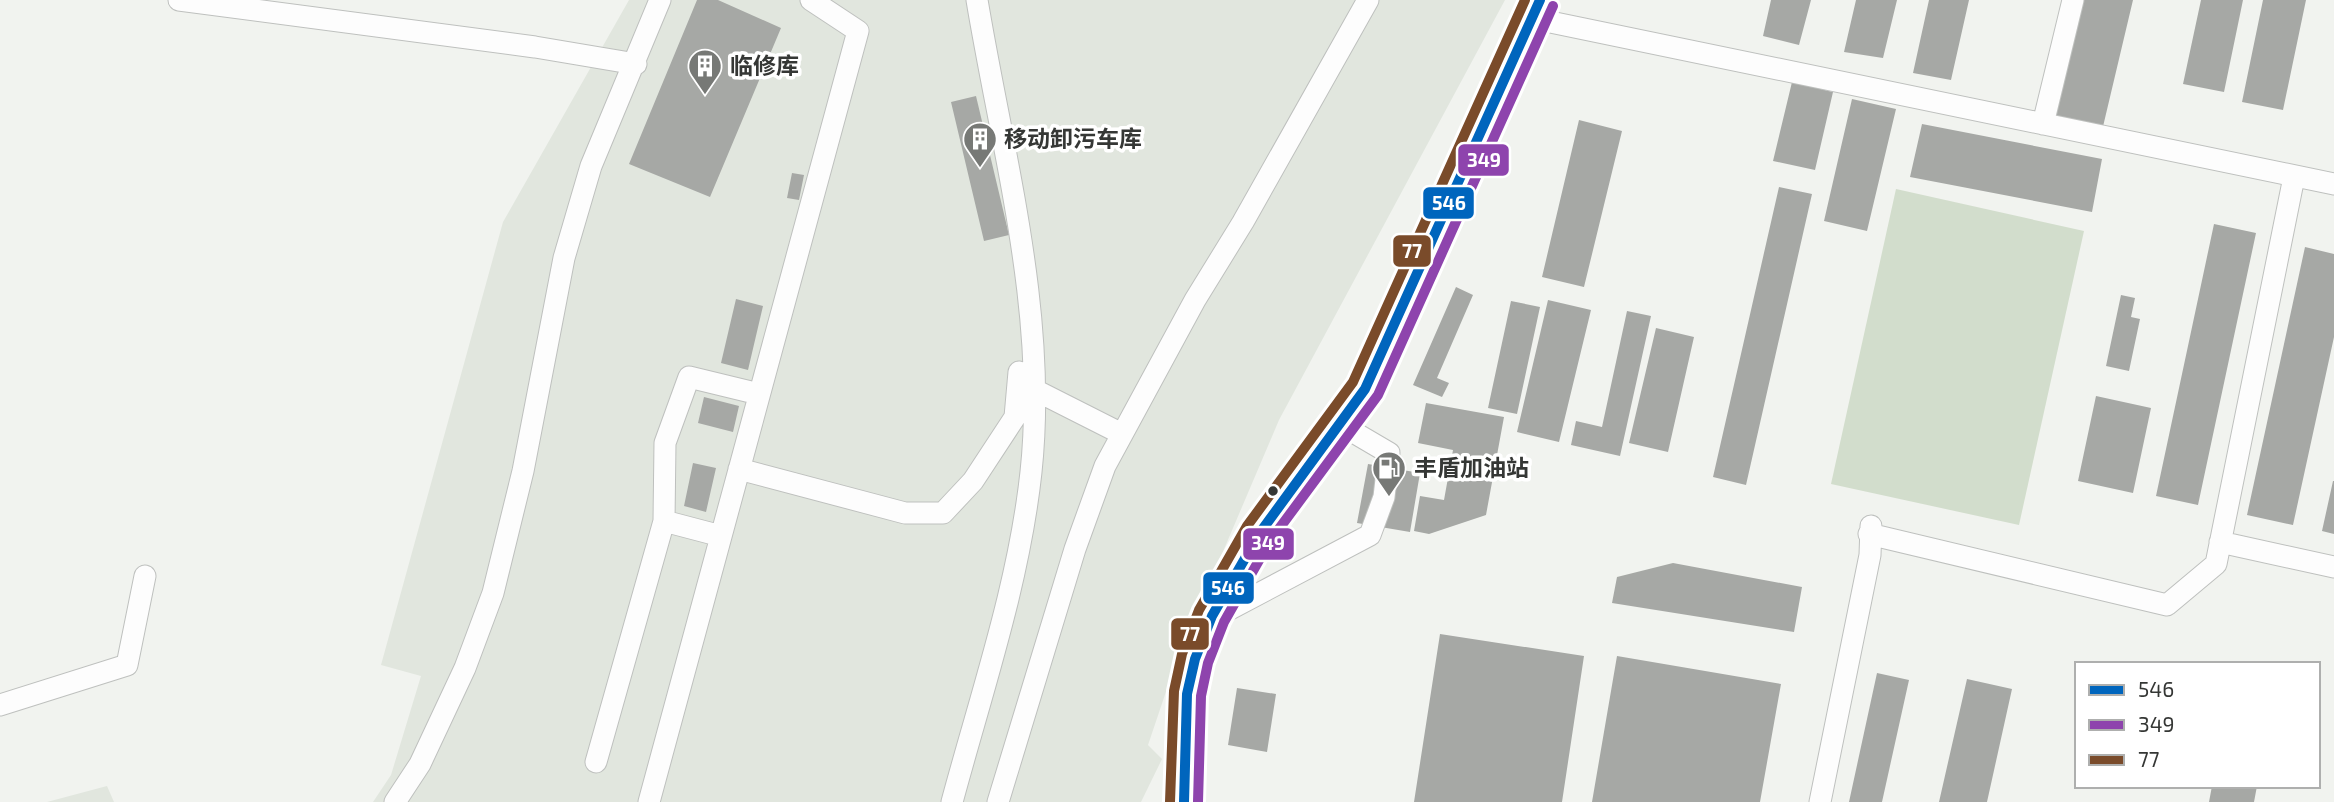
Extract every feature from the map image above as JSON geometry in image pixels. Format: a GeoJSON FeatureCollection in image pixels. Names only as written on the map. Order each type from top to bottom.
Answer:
{"type":"FeatureCollection","features":[{"type":"Feature","properties":{"kind":"main road"},"geometry":{"type":"LineString","coordinates":[[1184,802],[1186,704],[1195,660],[1211,620],[1264,527],[1343,426],[1387,346],[1536,9]]}},
{"type":"Feature","properties":{"kind":"street"},"geometry":{"type":"LineString","coordinates":[[179,0],[521,45],[636,64]]}},
{"type":"Feature","properties":{"kind":"street"},"geometry":{"type":"LineString","coordinates":[[395,802],[421,764],[465,668],[493,593],[523,471],[564,258],[591,166],[636,64],[660,0]]}},
{"type":"Feature","properties":{"kind":"street"},"geometry":{"type":"LineString","coordinates":[[649,802],[858,31],[811,0]]}},
{"type":"Feature","properties":{"kind":"street"},"geometry":{"type":"LineString","coordinates":[[952,802],[1017,555],[1031,473],[1033,389],[1027,282],[977,0]]}},
{"type":"Feature","properties":{"kind":"street"},"geometry":{"type":"LineString","coordinates":[[998,802],[1075,549],[1105,466],[1195,300],[1243,222],[1368,0]]}},
{"type":"Feature","properties":{"kind":"street"},"geometry":{"type":"LineString","coordinates":[[2043,124],[2073,0]]}},
{"type":"Feature","properties":{"kind":"street"},"geometry":{"type":"LineString","coordinates":[[1536,9],[2043,124],[2334,184]]}},
{"type":"Feature","properties":{"kind":"street"},"geometry":{"type":"LineString","coordinates":[[1821,802],[1870,555],[1870,530],[2167,605],[2216,564],[2294,177]]}},
{"type":"Feature","properties":{"kind":"street"},"geometry":{"type":"LineString","coordinates":[[739,469],[905,513],[943,513],[973,481],[1016,417],[1020,394],[1018,326],[1023,290],[1027,282]]}},
{"type":"Feature","properties":{"kind":"street"},"geometry":{"type":"LineString","coordinates":[[596,762],[664,521],[665,443],[689,377],[760,394]]}},
{"type":"Feature","properties":{"kind":"street"},"geometry":{"type":"LineString","coordinates":[[1033,389],[1122,434]]}},
{"type":"Feature","properties":{"kind":"street"},"geometry":{"type":"LineString","coordinates":[[1211,620],[1370,535],[1384,497],[1389,453],[1343,426]]}},
{"type":"Feature","properties":{"kind":"street"},"geometry":{"type":"LineString","coordinates":[[664,521],[721,536]]}},
{"type":"Feature","properties":{"kind":"street"},"geometry":{"type":"LineString","coordinates":[[2220,541],[2334,566]]}},
{"type":"Feature","properties":{"kind":"street"},"geometry":{"type":"LineString","coordinates":[[0,705],[127,665],[145,576]]}},
{"type":"Feature","properties":{"kind":"shaded area"},"geometry":{"type":"Polygon","coordinates":[[[629,0],[1505,0],[1279,420],[1176,662],[1148,745],[1162,759],[1141,802],[373,802],[391,775],[421,676],[381,665],[503,222],[629,0]]]}},
{"type":"Feature","properties":{"kind":"shaded area"},"geometry":{"type":"Polygon","coordinates":[[[107,786],[114,802],[47,802],[107,786]]]}},
{"type":"Feature","properties":{"kind":"green space"},"geometry":{"type":"Polygon","coordinates":[[[1896,189],[2084,231],[2019,525],[1831,484],[1896,189]]]}},
{"type":"Feature","properties":{"kind":"building","name":"临修库"},"geometry":{"type":"Polygon","coordinates":[[[697,0],[718,0],[781,28],[710,197],[629,164],[697,0]]]}},
{"type":"Feature","properties":{"kind":"building"},"geometry":{"type":"Polygon","coordinates":[[[1771,0],[1811,0],[1799,45],[1763,36],[1771,0]]]}},
{"type":"Feature","properties":{"kind":"building"},"geometry":{"type":"Polygon","coordinates":[[[1856,0],[1897,0],[1883,58],[1844,52],[1856,0]]]}},
{"type":"Feature","properties":{"kind":"building"},"geometry":{"type":"Polygon","coordinates":[[[1929,0],[1969,0],[1951,80],[1913,73],[1929,0]]]}},
{"type":"Feature","properties":{"kind":"building"},"geometry":{"type":"Polygon","coordinates":[[[2077,0],[2133,0],[2101,135],[2048,122],[2077,0]]]}},
{"type":"Feature","properties":{"kind":"building"},"geometry":{"type":"Polygon","coordinates":[[[2201,0],[2243,0],[2224,92],[2183,84],[2201,0]]]}},
{"type":"Feature","properties":{"kind":"building"},"geometry":{"type":"Polygon","coordinates":[[[2263,0],[2306,0],[2283,110],[2242,102],[2263,0]]]}},
{"type":"Feature","properties":{"kind":"building"},"geometry":{"type":"Polygon","coordinates":[[[1792,82],[1833,92],[1815,170],[1773,161],[1792,82]]]}},
{"type":"Feature","properties":{"kind":"building","name":"移动卸污车库"},"geometry":{"type":"Polygon","coordinates":[[[976,96],[1009,235],[984,241],[951,102],[976,96]]]}},
{"type":"Feature","properties":{"kind":"building"},"geometry":{"type":"Polygon","coordinates":[[[1852,99],[1896,109],[1867,231],[1824,221],[1852,99]]]}},
{"type":"Feature","properties":{"kind":"building"},"geometry":{"type":"Polygon","coordinates":[[[1579,120],[1622,131],[1584,287],[1542,277],[1579,120]]]}},
{"type":"Feature","properties":{"kind":"building"},"geometry":{"type":"Polygon","coordinates":[[[1922,124],[2102,159],[2092,212],[1910,177],[1922,124]]]}},
{"type":"Feature","properties":{"kind":"building"},"geometry":{"type":"Polygon","coordinates":[[[792,173],[804,175],[799,200],[787,198],[792,173]]]}},
{"type":"Feature","properties":{"kind":"building"},"geometry":{"type":"Polygon","coordinates":[[[1779,187],[1812,194],[1746,485],[1713,477],[1779,187]]]}},
{"type":"Feature","properties":{"kind":"building"},"geometry":{"type":"Polygon","coordinates":[[[2214,224],[2256,233],[2198,505],[2156,496],[2214,224]]]}},
{"type":"Feature","properties":{"kind":"building"},"geometry":{"type":"Polygon","coordinates":[[[2305,247],[2334,254],[2334,337],[2293,525],[2247,515],[2305,247]]]}},
{"type":"Feature","properties":{"kind":"building"},"geometry":{"type":"Polygon","coordinates":[[[1456,287],[1473,295],[1437,378],[1449,383],[1442,397],[1413,385],[1456,287]]]}},
{"type":"Feature","properties":{"kind":"building"},"geometry":{"type":"Polygon","coordinates":[[[2121,295],[2135,298],[2131,317],[2140,319],[2129,371],[2106,366],[2121,295]]]}},
{"type":"Feature","properties":{"kind":"building"},"geometry":{"type":"Polygon","coordinates":[[[736,299],[763,306],[748,370],[721,363],[736,299]]]}},
{"type":"Feature","properties":{"kind":"building"},"geometry":{"type":"Polygon","coordinates":[[[1548,300],[1591,310],[1559,442],[1517,432],[1548,300]]]}},
{"type":"Feature","properties":{"kind":"building"},"geometry":{"type":"Polygon","coordinates":[[[1511,301],[1540,307],[1517,414],[1488,408],[1511,301]]]}},
{"type":"Feature","properties":{"kind":"building"},"geometry":{"type":"Polygon","coordinates":[[[1627,311],[1651,316],[1620,456],[1571,445],[1576,421],[1602,427],[1627,311]]]}},
{"type":"Feature","properties":{"kind":"building"},"geometry":{"type":"Polygon","coordinates":[[[1656,328],[1694,337],[1668,452],[1629,443],[1656,328]]]}},
{"type":"Feature","properties":{"kind":"building"},"geometry":{"type":"Polygon","coordinates":[[[2096,396],[2151,408],[2133,493],[2078,481],[2096,396]]]}},
{"type":"Feature","properties":{"kind":"building"},"geometry":{"type":"Polygon","coordinates":[[[704,397],[739,406],[733,432],[698,423],[704,397]]]}},
{"type":"Feature","properties":{"kind":"building"},"geometry":{"type":"Polygon","coordinates":[[[1426,403],[1504,417],[1486,515],[1429,534],[1414,531],[1420,496],[1444,500],[1453,450],[1418,443],[1426,403]]]}},
{"type":"Feature","properties":{"kind":"building"},"geometry":{"type":"Polygon","coordinates":[[[693,463],[716,468],[706,512],[684,506],[693,463]]]}},
{"type":"Feature","properties":{"kind":"building","name":"丰盾加油站"},"geometry":{"type":"Polygon","coordinates":[[[1368,464],[1420,473],[1410,532],[1357,523],[1368,464]]]}},
{"type":"Feature","properties":{"kind":"building"},"geometry":{"type":"Polygon","coordinates":[[[2334,481],[2334,534],[2322,531],[2334,481]]]}},
{"type":"Feature","properties":{"kind":"building"},"geometry":{"type":"Polygon","coordinates":[[[1673,563],[1802,587],[1794,632],[1612,603],[1617,577],[1673,563]]]}},
{"type":"Feature","properties":{"kind":"building"},"geometry":{"type":"Polygon","coordinates":[[[1440,634],[1584,656],[1562,802],[1414,802],[1440,634]]]}},
{"type":"Feature","properties":{"kind":"building"},"geometry":{"type":"Polygon","coordinates":[[[1617,656],[1781,684],[1760,802],[1592,802],[1617,656]]]}},
{"type":"Feature","properties":{"kind":"building"},"geometry":{"type":"Polygon","coordinates":[[[1877,673],[1909,680],[1882,802],[1849,802],[1877,673]]]}},
{"type":"Feature","properties":{"kind":"building"},"geometry":{"type":"Polygon","coordinates":[[[1967,679],[2012,689],[1987,802],[1939,802],[1967,679]]]}},
{"type":"Feature","properties":{"kind":"building"},"geometry":{"type":"Polygon","coordinates":[[[1237,688],[1276,694],[1267,752],[1228,745],[1237,688]]]}},
{"type":"Feature","properties":{"kind":"building"},"geometry":{"type":"Polygon","coordinates":[[[2212,788],[2257,788],[2254,802],[2209,802],[2212,788]]]}},
{"type":"Feature","properties":{"kind":"transit line","name":"77"},"geometry":{"type":"LineString","coordinates":[[1170,802],[1174,691],[1182,654],[1199,610],[1247,526],[1353,382],[1525,0]]}},
{"type":"Feature","properties":{"kind":"transit line","name":"546"},"geometry":{"type":"LineString","coordinates":[[1184,802],[1187,694],[1195,659],[1212,616],[1259,534],[1365,389],[1540,0]]}},
{"type":"Feature","properties":{"kind":"transit line","name":"349"},"geometry":{"type":"LineString","coordinates":[[1198,802],[1201,696],[1208,663],[1224,622],[1270,541],[1378,395],[1553,6]]}},
{"type":"Feature","properties":{"kind":"place","name":"临修库"},"geometry":{"type":"Point","coordinates":[705,96]}},
{"type":"Feature","properties":{"kind":"place","name":"移动卸污车库"},"geometry":{"type":"Point","coordinates":[980,169]}},
{"type":"Feature","properties":{"kind":"place","name":"丰盾加油站"},"geometry":{"type":"Point","coordinates":[1389,498]}}]}
